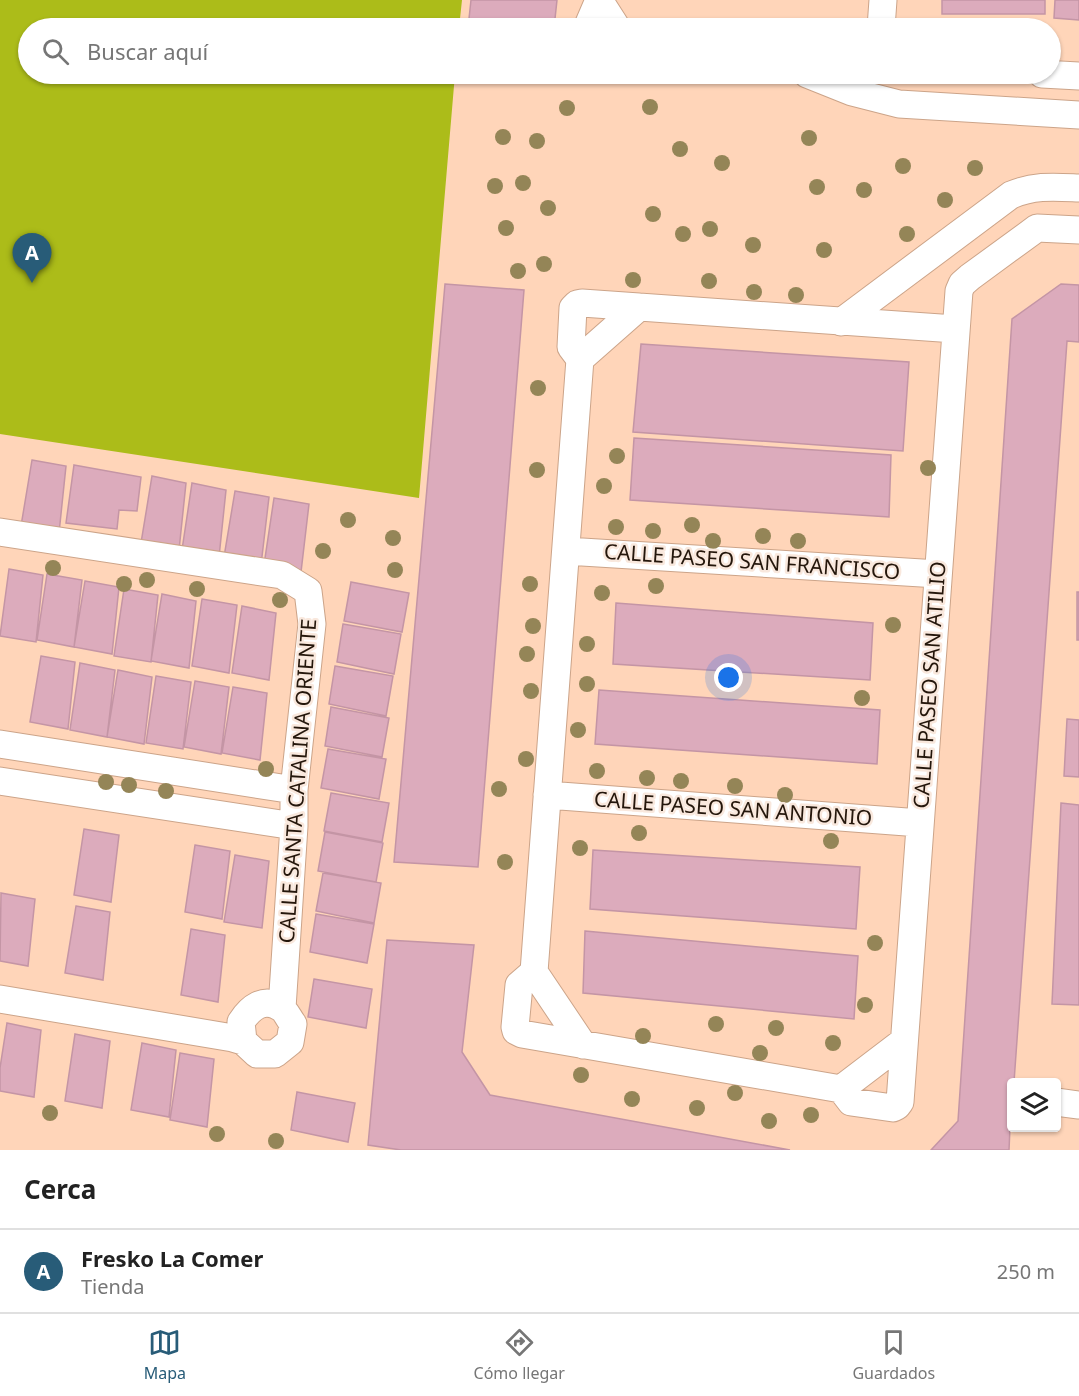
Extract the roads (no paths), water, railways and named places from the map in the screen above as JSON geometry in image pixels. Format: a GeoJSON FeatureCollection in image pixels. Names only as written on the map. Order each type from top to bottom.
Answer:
{"type":"FeatureCollection","features":[{"type":"Feature","properties":{"kind":"street"},"geometry":{"type":"LineString","coordinates":[[591,18],[599,0]]}},
{"type":"Feature","properties":{"kind":"street"},"geometry":{"type":"LineString","coordinates":[[599,0],[611,18]]}},
{"type":"Feature","properties":{"kind":"street"},"geometry":{"type":"LineString","coordinates":[[881,18],[883,0]]}},
{"type":"Feature","properties":{"kind":"street"},"geometry":{"type":"LineString","coordinates":[[1061,75],[1079,76]]}},
{"type":"Feature","properties":{"kind":"street"},"geometry":{"type":"LineString","coordinates":[[855,84],[899,104],[1079,115]]}},
{"type":"Feature","properties":{"kind":"street"},"geometry":{"type":"LineString","coordinates":[[841,321],[1011,195],[1039,186],[1079,188]]}},
{"type":"Feature","properties":{"kind":"street","name":"CALLE PASEO SAN ATILIO"},"geometry":{"type":"LineString","coordinates":[[534,972],[519,985],[515,1027],[516,1031],[522,1035],[841,1089],[851,1102],[893,1108],[900,1102],[959,291],[962,284],[970,277],[1037,228],[1079,230]]}},
{"type":"Feature","properties":{"kind":"street"},"geometry":{"type":"LineString","coordinates":[[584,1045],[534,972],[580,359],[571,347],[573,308],[577,304],[639,307],[955,329]]}},
{"type":"Feature","properties":{"kind":"street"},"geometry":{"type":"LineString","coordinates":[[580,359],[639,307]]}},
{"type":"Feature","properties":{"kind":"street","name":"CALLE SANTA CATALINA ORIENTE"},"geometry":{"type":"LineString","coordinates":[[0,532],[282,575],[308,591],[312,624],[294,790],[294,826],[282,1008]]}},
{"type":"Feature","properties":{"kind":"street","name":"CALLE PASEO SAN FRANCISCO"},"geometry":{"type":"LineString","coordinates":[[566,551],[938,574]]}},
{"type":"Feature","properties":{"kind":"street"},"geometry":{"type":"LineString","coordinates":[[0,744],[294,790]]}},
{"type":"Feature","properties":{"kind":"street"},"geometry":{"type":"LineString","coordinates":[[41,789],[48,752]]}},
{"type":"Feature","properties":{"kind":"street"},"geometry":{"type":"LineString","coordinates":[[0,781],[294,826]]}},
{"type":"Feature","properties":{"kind":"street","name":"CALLE PASEO SAN ANTONIO"},"geometry":{"type":"LineString","coordinates":[[547,795],[920,823]]}},
{"type":"Feature","properties":{"kind":"street"},"geometry":{"type":"LineString","coordinates":[[0,979],[242,1032],[257,1054],[275,1054],[290,1042],[292,1024],[282,1008],[266,1003],[250,1008],[242,1032]]}},
{"type":"Feature","properties":{"kind":"street"},"geometry":{"type":"LineString","coordinates":[[0,999],[242,1032]]}},
{"type":"Feature","properties":{"kind":"street"},"geometry":{"type":"LineString","coordinates":[[841,1089],[904,1041]]}},
{"type":"Feature","properties":{"kind":"street"},"geometry":{"type":"LineString","coordinates":[[1061,1103],[1079,1105]]}},
{"type":"Feature","properties":{"kind":"place","name":"Fresko La Comer"},"geometry":{"type":"Point","coordinates":[32,283]}}]}
